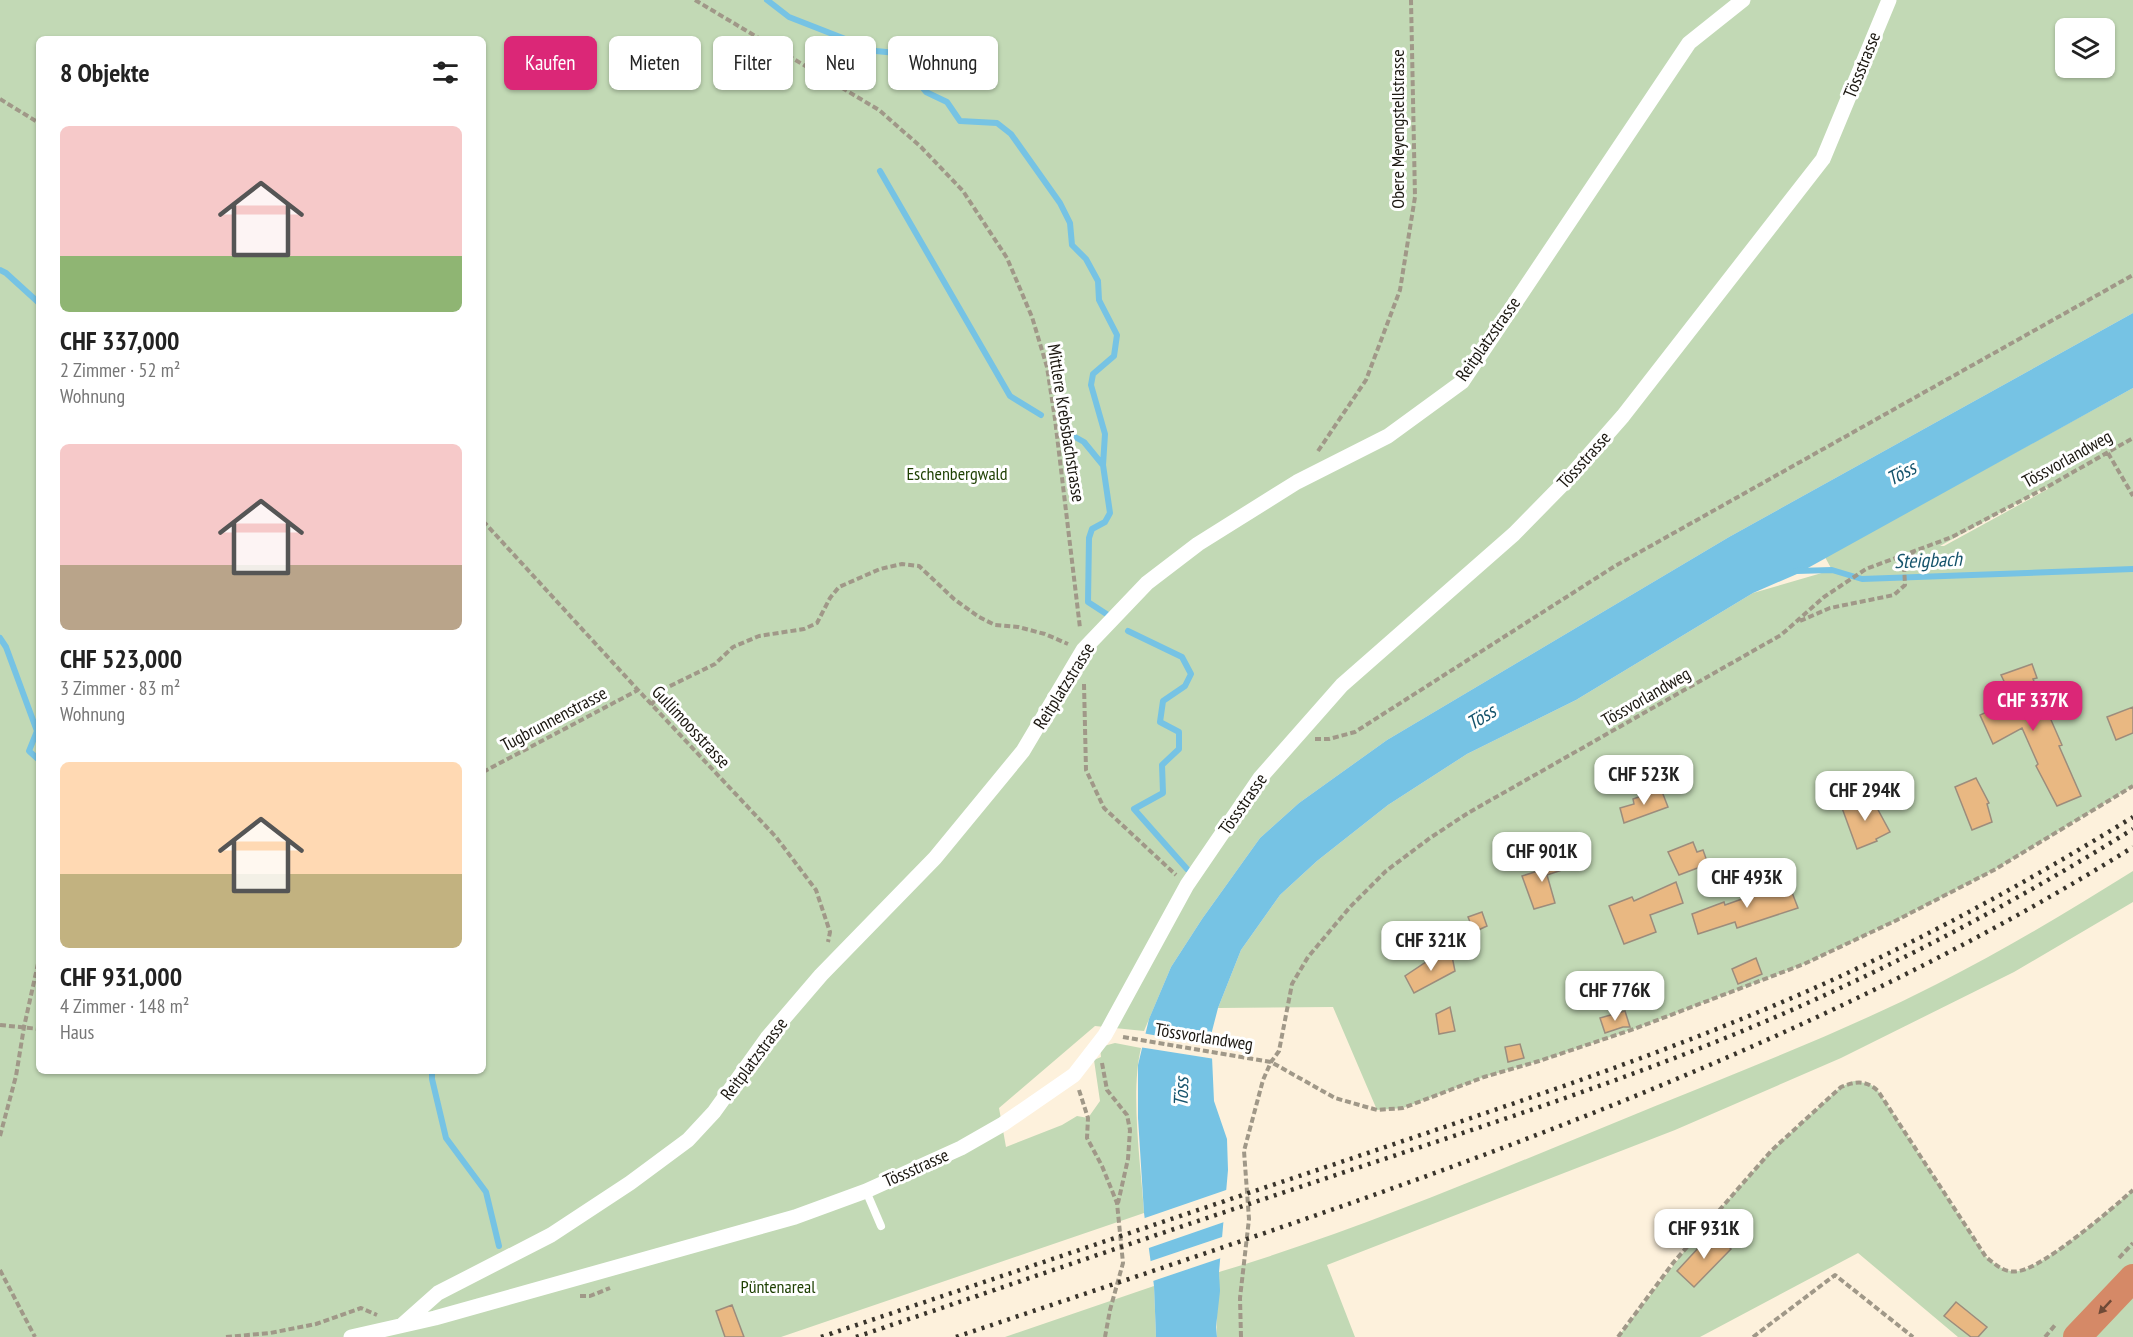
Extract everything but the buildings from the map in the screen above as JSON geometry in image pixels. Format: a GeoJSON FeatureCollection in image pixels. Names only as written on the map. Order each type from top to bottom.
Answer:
{"type":"FeatureCollection","features":[{"type":"Feature","properties":{"kind":"highway"},"geometry":{"type":"LineString","coordinates":[[2077,1337],[2133,1278]]}},
{"type":"Feature","properties":{"kind":"street","name":"Reitplatzstrasse"},"geometry":{"type":"LineString","coordinates":[[351,1337],[402,1325],[438,1293],[551,1235],[630,1183],[688,1140],[714,1112],[767,1038],[821,975],[935,858],[1023,751],[1083,650],[1147,583],[1198,544],[1297,482],[1388,436],[1461,382],[1689,43],[1743,0]]}},
{"type":"Feature","properties":{"kind":"street","name":"Tössstrasse"},"geometry":{"type":"LineString","coordinates":[[402,1325],[435,1318],[795,1217],[866,1191],[961,1148],[1003,1124],[1074,1075],[1106,1035],[1187,885],[1260,778],[1342,685],[1514,534],[1566,481],[1623,416],[1823,159],[1889,0]]}},
{"type":"Feature","properties":{"kind":"lane"},"geometry":{"type":"LineString","coordinates":[[866,1191],[881,1226]]}},
{"type":"Feature","properties":{"kind":"path","name":"Mittlere Krebsbachstrasse"},"geometry":{"type":"LineString","coordinates":[[695,0],[879,110],[921,147],[963,191],[1007,258],[1032,317],[1047,368],[1055,419],[1083,650],[1086,770],[1104,808],[1187,885]]}},
{"type":"Feature","properties":{"kind":"path","name":"Obere Meyengstellstrasse"},"geometry":{"type":"LineString","coordinates":[[1297,482],[1366,380],[1400,290],[1415,197],[1411,0]]}},
{"type":"Feature","properties":{"kind":"path"},"geometry":{"type":"LineString","coordinates":[[0,99],[36,121]]}},
{"type":"Feature","properties":{"kind":"path"},"geometry":{"type":"LineString","coordinates":[[1293,738],[1329,739],[1355,732],[1615,566],[2133,275]]}},
{"type":"Feature","properties":{"kind":"path","name":"Tössvorlandweg"},"geometry":{"type":"LineString","coordinates":[[1117,1036],[1270,1062],[1279,1051],[1292,984],[1308,957],[1350,907],[1386,872],[1430,838],[1468,813],[1762,646],[1797,622],[1842,583],[1866,569],[1916,551],[1968,528],[2133,438]]}},
{"type":"Feature","properties":{"kind":"path"},"geometry":{"type":"LineString","coordinates":[[2108,453],[2133,496]]}},
{"type":"Feature","properties":{"kind":"path","name":"Gullimoosstrasse"},"geometry":{"type":"LineString","coordinates":[[486,524],[651,705],[776,837],[816,890],[830,933],[821,975]]}},
{"type":"Feature","properties":{"kind":"path"},"geometry":{"type":"LineString","coordinates":[[1797,622],[1830,608],[1893,595],[1905,585],[1904,565],[1916,551]]}},
{"type":"Feature","properties":{"kind":"path"},"geometry":{"type":"LineString","coordinates":[[651,705],[666,688],[715,664],[733,647],[759,636],[804,629],[817,623],[830,598],[839,587],[880,569],[902,564],[919,566],[954,599],[979,617],[995,625],[1018,627],[1045,634],[1083,650]]}},
{"type":"Feature","properties":{"kind":"path","name":"Tugbrunnenstrasse"},"geometry":{"type":"LineString","coordinates":[[486,770],[638,690]]}},
{"type":"Feature","properties":{"kind":"path"},"geometry":{"type":"LineString","coordinates":[[1241,1337],[1240,1298],[1249,1219],[1244,1151],[1270,1062],[1335,1098],[1377,1110],[1403,1108],[1484,1077],[1634,1029],[1804,964],[1897,920],[1994,870],[2133,786]]}},
{"type":"Feature","properties":{"kind":"path"},"geometry":{"type":"LineString","coordinates":[[0,1136],[16,1076],[36,973]]}},
{"type":"Feature","properties":{"kind":"path"},"geometry":{"type":"LineString","coordinates":[[0,1026],[36,1029]]}},
{"type":"Feature","properties":{"kind":"path"},"geometry":{"type":"LineString","coordinates":[[1096,1047],[1103,1067],[1107,1090],[1126,1115],[1130,1130],[1128,1159],[1118,1203],[1123,1263],[1105,1337]]}},
{"type":"Feature","properties":{"kind":"path"},"geometry":{"type":"LineString","coordinates":[[1074,1075],[1088,1118],[1087,1138],[1118,1203]]}},
{"type":"Feature","properties":{"kind":"path"},"geometry":{"type":"LineString","coordinates":[[1618,1337],[1673,1263],[1772,1150],[1841,1087],[1854,1082],[1870,1083],[1878,1091],[1986,1257],[2003,1270],[2019,1271],[2040,1263],[2133,1190]]}},
{"type":"Feature","properties":{"kind":"path"},"geometry":{"type":"LineString","coordinates":[[0,1270],[35,1337]]}},
{"type":"Feature","properties":{"kind":"path"},"geometry":{"type":"LineString","coordinates":[[1753,1337],[1834,1275],[1913,1337]]}},
{"type":"Feature","properties":{"kind":"path"},"geometry":{"type":"LineString","coordinates":[[225,1337],[270,1333],[316,1324],[362,1308],[402,1325]]}},
{"type":"Feature","properties":{"kind":"green space","name":"Eschenbergwald"},"geometry":{"type":"Polygon","coordinates":[[[0,0],[2133,0],[2133,313],[1729,537],[1387,740],[1299,803],[1260,838],[1171,967],[1144,1031],[1095,1026],[999,1108],[1006,1147],[1062,1125],[1077,1116],[1088,1118],[1100,1101],[1094,1060],[1101,1057],[1100,1047],[1115,1043],[1141,1048],[1136,1086],[1136,1108],[1144,1213],[781,1337],[0,1337],[0,0]]]}},
{"type":"Feature","properties":{"kind":"green space"},"geometry":{"type":"Polygon","coordinates":[[[2133,388],[2133,786],[1994,870],[1897,920],[1804,964],[1634,1029],[1484,1077],[1403,1108],[1377,1110],[1333,1007],[1218,1008],[1241,950],[1280,895],[1317,861],[1388,805],[1467,754],[1576,700],[1753,593],[1832,570],[1825,557],[2133,388]],[[2046,487],[1940,546],[1944,546],[2048,489],[2046,487]]]}},
{"type":"Feature","properties":{"kind":"green space"},"geometry":{"type":"Polygon","coordinates":[[[2133,871],[2133,902],[2014,972],[1841,1058],[1675,1130],[1327,1265],[1355,1337],[1217,1337],[1219,1272],[1319,1239],[1418,1202],[1858,1022],[1987,958],[2133,871]]]}},
{"type":"Feature","properties":{"kind":"green space"},"geometry":{"type":"Polygon","coordinates":[[[1854,1081],[1870,1084],[1878,1091],[1986,1257],[2005,1270],[2019,1271],[2030,1267],[2061,1249],[2133,1190],[2133,1337],[1958,1337],[1858,1253],[1700,1337],[1618,1337],[1690,1244],[1772,1150],[1841,1087],[1854,1081]]]}},
{"type":"Feature","properties":{"kind":"green space"},"geometry":{"type":"Polygon","coordinates":[[[1154,1286],[1156,1337],[1005,1337],[1154,1286]]]}},
{"type":"Feature","properties":{"kind":"water","name":"Töss"},"geometry":{"type":"Polygon","coordinates":[[[2133,313],[2133,388],[1797,574],[1753,593],[1576,700],[1467,754],[1388,805],[1317,861],[1280,895],[1241,950],[1218,1008],[1211,1035],[1214,1101],[1227,1139],[1228,1170],[1219,1272],[1217,1337],[1156,1337],[1154,1286],[1144,1213],[1138,1118],[1138,1065],[1149,1019],[1171,967],[1260,838],[1299,803],[1387,740],[1729,537],[2133,313]]]}},
{"type":"Feature","properties":{"kind":"pier"},"geometry":{"type":"Polygon","coordinates":[[[1142,1033],[1214,1046],[1215,1059],[1139,1047],[1142,1033]]]}},
{"type":"Feature","properties":{"kind":"pier"},"geometry":{"type":"Polygon","coordinates":[[[1229,1189],[1227,1221],[1146,1249],[1142,1219],[1229,1189]]]}},
{"type":"Feature","properties":{"kind":"pier"},"geometry":{"type":"Polygon","coordinates":[[[1225,1236],[1224,1257],[1150,1282],[1148,1262],[1225,1236]]]}},
{"type":"Feature","properties":{"kind":"waterway"},"geometry":{"type":"LineString","coordinates":[[767,0],[789,17],[876,51],[896,53],[907,58],[917,73],[918,82],[926,92],[947,102],[960,121],[997,123],[1011,134],[1060,203],[1070,223],[1072,245],[1086,259],[1098,281],[1099,300],[1117,335],[1114,356],[1093,374],[1091,385],[1105,434],[1103,465],[1110,513],[1105,522],[1092,529],[1089,538],[1088,602],[1108,615]]}},
{"type":"Feature","properties":{"kind":"waterway"},"geometry":{"type":"LineString","coordinates":[[880,171],[1010,396],[1041,415]]}},
{"type":"Feature","properties":{"kind":"waterway"},"geometry":{"type":"LineString","coordinates":[[0,270],[36,300]]}},
{"type":"Feature","properties":{"kind":"waterway"},"geometry":{"type":"LineString","coordinates":[[1068,433],[1084,442],[1102,464]]}},
{"type":"Feature","properties":{"kind":"waterway","name":"Steigbach"},"geometry":{"type":"LineString","coordinates":[[1796,571],[1832,570],[1862,579],[2133,569]]}},
{"type":"Feature","properties":{"kind":"waterway"},"geometry":{"type":"LineString","coordinates":[[1128,631],[1182,657],[1191,674],[1185,686],[1163,701],[1160,722],[1179,732],[1179,749],[1162,765],[1163,793],[1134,809],[1187,869]]}},
{"type":"Feature","properties":{"kind":"waterway"},"geometry":{"type":"LineString","coordinates":[[0,638],[6,647],[36,728]]}},
{"type":"Feature","properties":{"kind":"waterway"},"geometry":{"type":"LineString","coordinates":[[36,734],[29,751],[36,757]]}},
{"type":"Feature","properties":{"kind":"waterway"},"geometry":{"type":"LineString","coordinates":[[432,1074],[446,1138],[486,1192],[499,1246]]}},
{"type":"Feature","properties":{"kind":"railway"},"geometry":{"type":"LineString","coordinates":[[821,1337],[1516,1103],[1684,1042],[1794,997],[1881,957],[2009,890],[2133,817]]}},
{"type":"Feature","properties":{"kind":"railway"},"geometry":{"type":"LineString","coordinates":[[856,1337],[1545,1105],[1675,1058],[1846,986],[2012,900],[2133,829]]}},
{"type":"Feature","properties":{"kind":"railway"},"geometry":{"type":"LineString","coordinates":[[956,1337],[1410,1182],[1560,1126],[1707,1066],[1853,1000],[1995,928],[2133,847]]}},
{"type":"Feature","properties":{"kind":"park label","name":"Püntenareal"},"geometry":{"type":"Point","coordinates":[778,1287]}}]}
